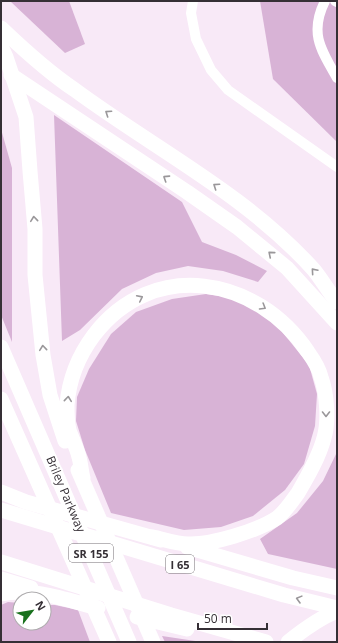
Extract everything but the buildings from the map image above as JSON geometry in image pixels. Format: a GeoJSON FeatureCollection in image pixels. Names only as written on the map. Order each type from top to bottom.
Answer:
{"type":"FeatureCollection","features":[{"type":"Feature","properties":{"kind":"highway"},"geometry":{"type":"LineString","coordinates":[[1,28],[75,91],[232,196],[276,232],[315,271],[337,302]]}},
{"type":"Feature","properties":{"kind":"highway"},"geometry":{"type":"LineString","coordinates":[[1,46],[12,71],[26,117],[35,229],[35,274],[43,355],[50,395],[67,446],[153,642]]}},
{"type":"Feature","properties":{"kind":"highway"},"geometry":{"type":"LineString","coordinates":[[1,69],[238,227],[287,268],[337,323]]}},
{"type":"Feature","properties":{"kind":"highway"},"geometry":{"type":"LineString","coordinates":[[82,478],[79,456],[69,429],[67,406],[70,387],[75,367],[87,345],[104,323],[114,315],[139,298],[162,289],[200,285],[218,288],[251,300],[266,308],[282,320],[298,338],[311,357],[321,376],[326,398],[325,437],[308,477],[294,499],[278,517],[255,529],[210,542],[188,544],[152,537]]}},
{"type":"Feature","properties":{"kind":"highway","name":"Briley Parkway"},"geometry":{"type":"LineString","coordinates":[[1,346],[129,642]]}},
{"type":"Feature","properties":{"kind":"highway","name":"Briley Parkway"},"geometry":{"type":"LineString","coordinates":[[1,399],[109,642]]}},
{"type":"Feature","properties":{"kind":"highway"},"geometry":{"type":"LineString","coordinates":[[1,492],[26,502],[293,578],[337,588]]}},
{"type":"Feature","properties":{"kind":"highway","name":"I 65"},"geometry":{"type":"LineString","coordinates":[[1,510],[337,610]]}},
{"type":"Feature","properties":{"kind":"highway"},"geometry":{"type":"LineString","coordinates":[[1,562],[171,615],[266,642]]}},
{"type":"Feature","properties":{"kind":"highway"},"geometry":{"type":"LineString","coordinates":[[73,563],[97,642]]}},
{"type":"Feature","properties":{"kind":"highway"},"geometry":{"type":"LineString","coordinates":[[1,579],[68,600]]}},
{"type":"Feature","properties":{"kind":"highway"},"geometry":{"type":"LineString","coordinates":[[1,594],[34,592],[176,627],[252,638]]}},
{"type":"Feature","properties":{"kind":"highway"},"geometry":{"type":"LineString","coordinates":[[288,642],[302,630],[337,610]]}},
{"type":"Feature","properties":{"kind":"lane"},"geometry":{"type":"LineString","coordinates":[[193,1],[191,13],[196,39],[211,70],[228,90],[337,167]]}},
{"type":"Feature","properties":{"kind":"lane"},"geometry":{"type":"LineString","coordinates":[[325,1],[320,10],[317,27],[318,42],[337,78]]}},
{"type":"Feature","properties":{"kind":"shaded area"},"geometry":{"type":"Polygon","coordinates":[[[10,1],[69,1],[85,44],[65,53],[10,1]]]}},
{"type":"Feature","properties":{"kind":"shaded area"},"geometry":{"type":"Polygon","coordinates":[[[260,1],[337,1],[337,142],[273,79],[260,1]]]}},
{"type":"Feature","properties":{"kind":"shaded area"},"geometry":{"type":"Polygon","coordinates":[[[54,115],[182,202],[202,242],[236,255],[267,271],[258,282],[223,271],[188,266],[156,273],[122,289],[80,330],[62,341],[54,115]]]}},
{"type":"Feature","properties":{"kind":"shaded area"},"geometry":{"type":"Polygon","coordinates":[[[1,129],[12,168],[12,342],[1,315],[1,129]]]}},
{"type":"Feature","properties":{"kind":"shaded area"},"geometry":{"type":"Polygon","coordinates":[[[206,294],[234,298],[271,318],[309,365],[317,394],[315,426],[304,464],[285,490],[253,516],[221,527],[184,530],[111,513],[85,450],[76,421],[77,397],[89,369],[111,334],[136,312],[172,299],[206,294]]]}},
{"type":"Feature","properties":{"kind":"shaded area"},"geometry":{"type":"Polygon","coordinates":[[[337,452],[337,569],[268,554],[260,539],[297,513],[323,481],[337,452]]]}},
{"type":"Feature","properties":{"kind":"shaded area"},"geometry":{"type":"Polygon","coordinates":[[[8,602],[12,602],[12,631],[52,631],[52,605],[78,610],[90,642],[1,642],[1,605],[8,602]]]}},
{"type":"Feature","properties":{"kind":"shaded area"},"geometry":{"type":"Polygon","coordinates":[[[162,636],[202,642],[165,642],[162,636]]]}}]}
